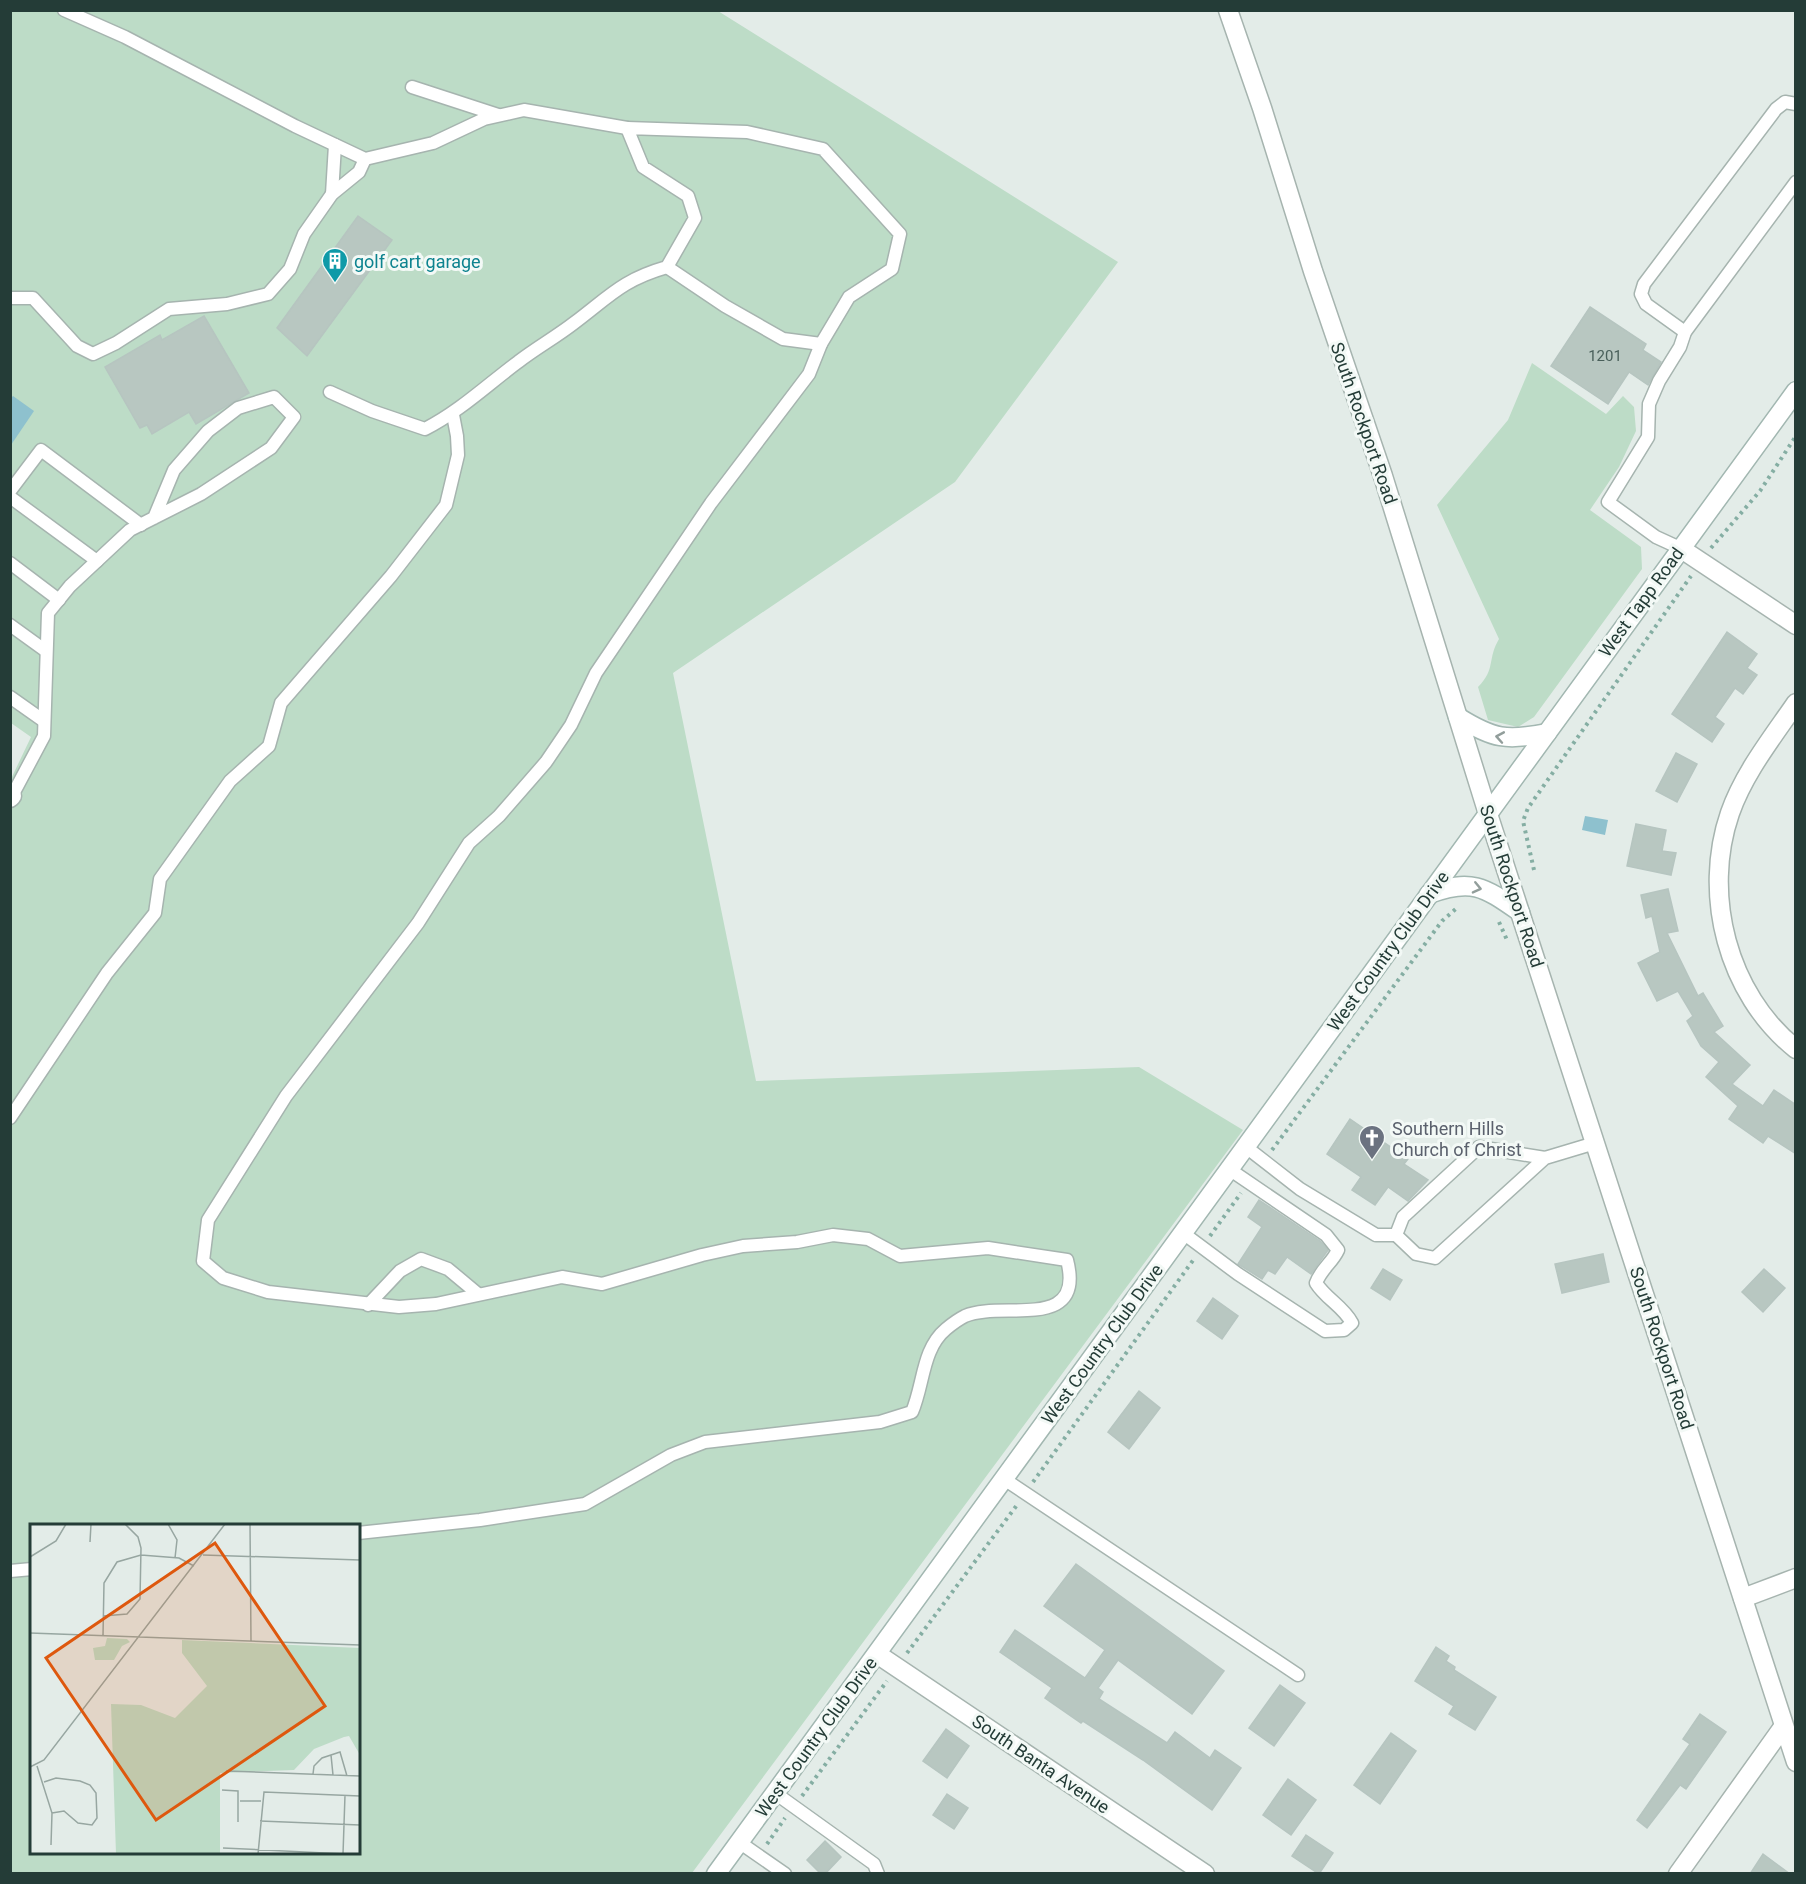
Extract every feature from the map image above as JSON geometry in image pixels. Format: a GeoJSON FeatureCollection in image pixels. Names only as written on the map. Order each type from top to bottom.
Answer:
{"type":"FeatureCollection","features":[{"type":"Feature","properties":{"kind":"street","name":"South Rockport Road"},"geometry":{"type":"LineString","coordinates":[[1228,10],[1262,108],[1312,271],[1383,476],[1488,814],[1796,1762]]}},
{"type":"Feature","properties":{"kind":"street","name":"West Tapp Road"},"geometry":{"type":"LineString","coordinates":[[1488,814],[1796,391]]}},
{"type":"Feature","properties":{"kind":"street"},"geometry":{"type":"LineString","coordinates":[[1680,548],[1796,625]]}},
{"type":"Feature","properties":{"kind":"street"},"geometry":{"type":"LineString","coordinates":[[1796,703],[1741,786],[1730,812],[1722,842],[1719,897],[1724,936],[1735,968],[1766,1019],[1796,1049]]}},
{"type":"Feature","properties":{"kind":"street"},"geometry":{"type":"LineString","coordinates":[[1458,717],[1484,733],[1505,739],[1547,733]]}},
{"type":"Feature","properties":{"kind":"street","name":"West Country Club Drive"},"geometry":{"type":"LineString","coordinates":[[716,1874],[1488,814]]}},
{"type":"Feature","properties":{"kind":"street"},"geometry":{"type":"LineString","coordinates":[[1429,894],[1452,886],[1478,886],[1520,912]]}},
{"type":"Feature","properties":{"kind":"street"},"geometry":{"type":"LineString","coordinates":[[1743,1598],[1796,1578]]}},
{"type":"Feature","properties":{"kind":"street","name":"South Banta Avenue"},"geometry":{"type":"LineString","coordinates":[[877,1654],[1205,1874]]}},
{"type":"Feature","properties":{"kind":"street"},"geometry":{"type":"LineString","coordinates":[[1678,1874],[1783,1727]]}},
{"type":"Feature","properties":{"kind":"lane"},"geometry":{"type":"LineString","coordinates":[[64,10],[126,37],[365,159],[433,143],[484,119],[524,110],[627,128],[747,132],[823,149],[900,234],[892,268],[849,297],[821,344],[809,374],[705,513],[596,674],[565,734],[546,762],[499,816],[469,843],[418,923],[286,1096],[207,1220],[203,1261],[223,1278],[268,1292],[399,1307],[436,1304],[562,1277],[602,1284],[702,1254],[743,1246],[797,1242],[833,1235],[868,1239],[900,1256],[988,1248],[1036,1254],[1067,1260],[1072,1279],[1061,1301],[1039,1311],[1005,1311],[966,1315],[945,1330],[929,1349],[920,1393],[912,1412],[880,1422],[705,1442],[671,1455],[585,1504],[360,1533]]}},
{"type":"Feature","properties":{"kind":"lane"},"geometry":{"type":"LineString","coordinates":[[412,87],[499,116]]}},
{"type":"Feature","properties":{"kind":"lane"},"geometry":{"type":"LineString","coordinates":[[1684,332],[1646,304],[1641,294],[1644,284],[1776,109],[1785,102],[1796,104]]}},
{"type":"Feature","properties":{"kind":"lane"},"geometry":{"type":"LineString","coordinates":[[330,392],[382,415],[425,429],[453,415],[519,361],[574,323],[613,290],[639,275],[667,267],[695,218],[688,196],[643,167],[627,128]]}},
{"type":"Feature","properties":{"kind":"lane"},"geometry":{"type":"LineString","coordinates":[[332,194],[335,145]]}},
{"type":"Feature","properties":{"kind":"lane"},"geometry":{"type":"LineString","coordinates":[[10,298],[33,298],[77,346],[93,354],[169,309],[227,304],[268,294],[290,269],[304,234],[332,194],[359,172],[365,159]]}},
{"type":"Feature","properties":{"kind":"lane"},"geometry":{"type":"LineString","coordinates":[[1680,548],[1656,537],[1608,502],[1648,437],[1649,404],[1659,381],[1680,347],[1684,332],[1796,182]]}},
{"type":"Feature","properties":{"kind":"lane"},"geometry":{"type":"LineString","coordinates":[[667,267],[725,306],[783,339],[821,344]]}},
{"type":"Feature","properties":{"kind":"lane"},"geometry":{"type":"LineString","coordinates":[[11,797],[44,736],[48,613],[129,530],[141,525],[201,494],[271,448],[294,417],[274,398],[238,408],[208,431],[174,470],[154,518]]}},
{"type":"Feature","properties":{"kind":"lane"},"geometry":{"type":"LineString","coordinates":[[10,1118],[107,973],[155,914],[160,879],[230,781],[269,746],[281,703],[391,576],[446,505],[458,455],[458,436],[453,415]]}},
{"type":"Feature","properties":{"kind":"lane"},"geometry":{"type":"LineString","coordinates":[[10,491],[41,450],[141,525]]}},
{"type":"Feature","properties":{"kind":"lane"},"geometry":{"type":"LineString","coordinates":[[10,497],[97,561]]}},
{"type":"Feature","properties":{"kind":"lane"},"geometry":{"type":"LineString","coordinates":[[10,563],[59,600]]}},
{"type":"Feature","properties":{"kind":"lane"},"geometry":{"type":"LineString","coordinates":[[10,625],[46,651]]}},
{"type":"Feature","properties":{"kind":"lane"},"geometry":{"type":"LineString","coordinates":[[10,697],[44,721]]}},
{"type":"Feature","properties":{"kind":"lane"},"geometry":{"type":"LineString","coordinates":[[1246,1147],[1300,1189],[1376,1235],[1396,1235],[1416,1254],[1435,1258],[1545,1158],[1595,1143]]}},
{"type":"Feature","properties":{"kind":"lane"},"geometry":{"type":"LineString","coordinates":[[1396,1235],[1403,1217],[1479,1147],[1545,1158]]}},
{"type":"Feature","properties":{"kind":"lane"},"geometry":{"type":"LineString","coordinates":[[1183,1233],[1238,1274],[1325,1331],[1344,1330],[1352,1323],[1345,1311],[1323,1293],[1317,1283],[1320,1272],[1334,1259],[1338,1250],[1326,1235],[1229,1169]]}},
{"type":"Feature","properties":{"kind":"lane"},"geometry":{"type":"LineString","coordinates":[[368,1305],[400,1271],[421,1259],[448,1269],[478,1294]]}},
{"type":"Feature","properties":{"kind":"lane"},"geometry":{"type":"LineString","coordinates":[[1004,1479],[1024,1495],[1298,1675]]}},
{"type":"Feature","properties":{"kind":"lane"},"geometry":{"type":"LineString","coordinates":[[10,1571],[30,1569]]}},
{"type":"Feature","properties":{"kind":"lane"},"geometry":{"type":"LineString","coordinates":[[775,1793],[874,1864],[878,1874]]}},
{"type":"Feature","properties":{"kind":"lane"},"geometry":{"type":"LineString","coordinates":[[738,1842],[785,1874]]}},
{"type":"Feature","properties":{"kind":"path"},"geometry":{"type":"LineString","coordinates":[[1534,870],[1523,821],[1528,808],[1701,562],[1760,491],[1796,436]]}},
{"type":"Feature","properties":{"kind":"path"},"geometry":{"type":"LineString","coordinates":[[1264,1161],[1442,921],[1455,908],[1462,905]]}},
{"type":"Feature","properties":{"kind":"path"},"geometry":{"type":"LineString","coordinates":[[1498,918],[1509,944]]}},
{"type":"Feature","properties":{"kind":"path"},"geometry":{"type":"LineString","coordinates":[[758,1856],[1024,1495],[1249,1182]]}},
{"type":"Feature","properties":{"kind":"green space"},"geometry":{"type":"Polygon","coordinates":[[[11,11],[718,11],[1118,262],[955,482],[673,673],[756,1081],[1139,1067],[1243,1130],[692,1873],[11,1873],[10,781],[31,737],[11,723],[11,11]]]}},
{"type":"Feature","properties":{"kind":"green space"},"geometry":{"type":"Polygon","coordinates":[[[1532,363],[1606,414],[1623,396],[1634,407],[1636,431],[1619,467],[1590,510],[1641,547],[1642,569],[1534,717],[1518,727],[1488,720],[1478,687],[1487,675],[1499,639],[1437,505],[1508,420],[1532,363]]]}},
{"type":"Feature","properties":{"kind":"water"},"geometry":{"type":"Polygon","coordinates":[[[13,396],[34,411],[11,445],[10,399],[13,396]]]}},
{"type":"Feature","properties":{"kind":"water"},"geometry":{"type":"Polygon","coordinates":[[[1585,816],[1608,820],[1605,835],[1582,830],[1585,816]]]}},
{"type":"Feature","properties":{"kind":"building","name":"golf cart garage"},"geometry":{"type":"Polygon","coordinates":[[[358,216],[392,240],[307,356],[277,328],[358,216]]]}},
{"type":"Feature","properties":{"kind":"building"},"geometry":{"type":"Polygon","coordinates":[[[1590,307],[1646,344],[1643,350],[1661,362],[1648,385],[1629,372],[1608,404],[1551,366],[1590,307]]]}},
{"type":"Feature","properties":{"kind":"building"},"geometry":{"type":"Polygon","coordinates":[[[204,316],[249,393],[196,424],[189,412],[152,434],[147,425],[140,428],[105,367],[160,335],[162,340],[204,316]]]}},
{"type":"Feature","properties":{"kind":"building"},"geometry":{"type":"Polygon","coordinates":[[[1727,632],[1757,654],[1747,668],[1757,675],[1743,694],[1735,688],[1715,717],[1724,724],[1712,742],[1672,714],[1727,632]]]}},
{"type":"Feature","properties":{"kind":"building"},"geometry":{"type":"Polygon","coordinates":[[[1676,753],[1697,764],[1677,802],[1656,791],[1676,753]]]}},
{"type":"Feature","properties":{"kind":"building"},"geometry":{"type":"Polygon","coordinates":[[[1636,824],[1666,830],[1662,851],[1676,853],[1671,875],[1627,866],[1636,824]]]}},
{"type":"Feature","properties":{"kind":"building"},"geometry":{"type":"Polygon","coordinates":[[[1668,889],[1678,931],[1667,933],[1698,996],[1703,993],[1723,1026],[1714,1032],[1750,1065],[1732,1084],[1763,1106],[1774,1090],[1796,1105],[1796,1154],[1768,1136],[1763,1143],[1729,1119],[1738,1106],[1706,1077],[1719,1062],[1701,1046],[1687,1021],[1693,1016],[1678,991],[1657,1001],[1638,963],[1660,952],[1652,916],[1646,918],[1641,895],[1668,889]]]}},
{"type":"Feature","properties":{"kind":"building","name":"Southern Hills Church of Christ"},"geometry":{"type":"Polygon","coordinates":[[[1350,1119],[1408,1159],[1404,1164],[1428,1180],[1408,1201],[1388,1187],[1375,1205],[1352,1190],[1361,1177],[1327,1154],[1350,1119]]]}},
{"type":"Feature","properties":{"kind":"building"},"geometry":{"type":"Polygon","coordinates":[[[1259,1200],[1320,1241],[1328,1250],[1311,1274],[1287,1257],[1275,1274],[1268,1270],[1262,1279],[1238,1264],[1262,1227],[1248,1217],[1259,1200]]]}},
{"type":"Feature","properties":{"kind":"building"},"geometry":{"type":"Polygon","coordinates":[[[1603,1254],[1609,1282],[1562,1293],[1555,1264],[1603,1254]]]}},
{"type":"Feature","properties":{"kind":"building"},"geometry":{"type":"Polygon","coordinates":[[[1383,1269],[1402,1280],[1390,1300],[1371,1288],[1383,1269]]]}},
{"type":"Feature","properties":{"kind":"building"},"geometry":{"type":"Polygon","coordinates":[[[1764,1269],[1785,1288],[1763,1312],[1742,1292],[1764,1269]]]}},
{"type":"Feature","properties":{"kind":"building"},"geometry":{"type":"Polygon","coordinates":[[[1213,1298],[1238,1316],[1222,1339],[1197,1321],[1213,1298]]]}},
{"type":"Feature","properties":{"kind":"building"},"geometry":{"type":"Polygon","coordinates":[[[1139,1391],[1160,1408],[1129,1449],[1108,1432],[1139,1391]]]}},
{"type":"Feature","properties":{"kind":"building"},"geometry":{"type":"Polygon","coordinates":[[[1076,1564],[1224,1671],[1192,1714],[1118,1660],[1098,1688],[1103,1692],[1099,1699],[1167,1743],[1175,1732],[1210,1758],[1215,1750],[1241,1768],[1212,1810],[1143,1760],[1083,1721],[1081,1723],[1045,1698],[1052,1688],[1000,1652],[1015,1630],[1085,1678],[1105,1650],[1044,1606],[1076,1564]]]}},
{"type":"Feature","properties":{"kind":"building"},"geometry":{"type":"Polygon","coordinates":[[[1436,1647],[1449,1656],[1446,1661],[1455,1667],[1454,1670],[1496,1697],[1475,1730],[1449,1714],[1454,1706],[1415,1681],[1436,1647]]]}},
{"type":"Feature","properties":{"kind":"building"},"geometry":{"type":"Polygon","coordinates":[[[1280,1685],[1305,1703],[1274,1746],[1249,1728],[1280,1685]]]}},
{"type":"Feature","properties":{"kind":"building"},"geometry":{"type":"Polygon","coordinates":[[[1700,1714],[1726,1732],[1686,1789],[1680,1785],[1647,1828],[1637,1820],[1690,1744],[1683,1739],[1700,1714]]]}},
{"type":"Feature","properties":{"kind":"building"},"geometry":{"type":"Polygon","coordinates":[[[946,1729],[969,1746],[947,1778],[923,1761],[946,1729]]]}},
{"type":"Feature","properties":{"kind":"building"},"geometry":{"type":"Polygon","coordinates":[[[1391,1733],[1416,1751],[1380,1804],[1354,1785],[1391,1733]]]}},
{"type":"Feature","properties":{"kind":"building"},"geometry":{"type":"Polygon","coordinates":[[[1288,1779],[1316,1800],[1291,1835],[1263,1815],[1288,1779]]]}},
{"type":"Feature","properties":{"kind":"building"},"geometry":{"type":"Polygon","coordinates":[[[947,1794],[968,1808],[954,1829],[933,1815],[947,1794]]]}},
{"type":"Feature","properties":{"kind":"building"},"geometry":{"type":"Polygon","coordinates":[[[1306,1835],[1333,1853],[1319,1874],[1292,1856],[1306,1835]]]}},
{"type":"Feature","properties":{"kind":"building"},"geometry":{"type":"Polygon","coordinates":[[[825,1841],[841,1857],[825,1874],[821,1874],[807,1860],[825,1841]]]}},
{"type":"Feature","properties":{"kind":"building"},"geometry":{"type":"Polygon","coordinates":[[[1763,1854],[1790,1874],[1750,1874],[1763,1854]]]}},
{"type":"Feature","properties":{"kind":"place","name":"golf cart garage"},"geometry":{"type":"Point","coordinates":[335,284]}},
{"type":"Feature","properties":{"kind":"place","name":"Southern Hills Church of Christ"},"geometry":{"type":"Point","coordinates":[1372,1161]}}]}
